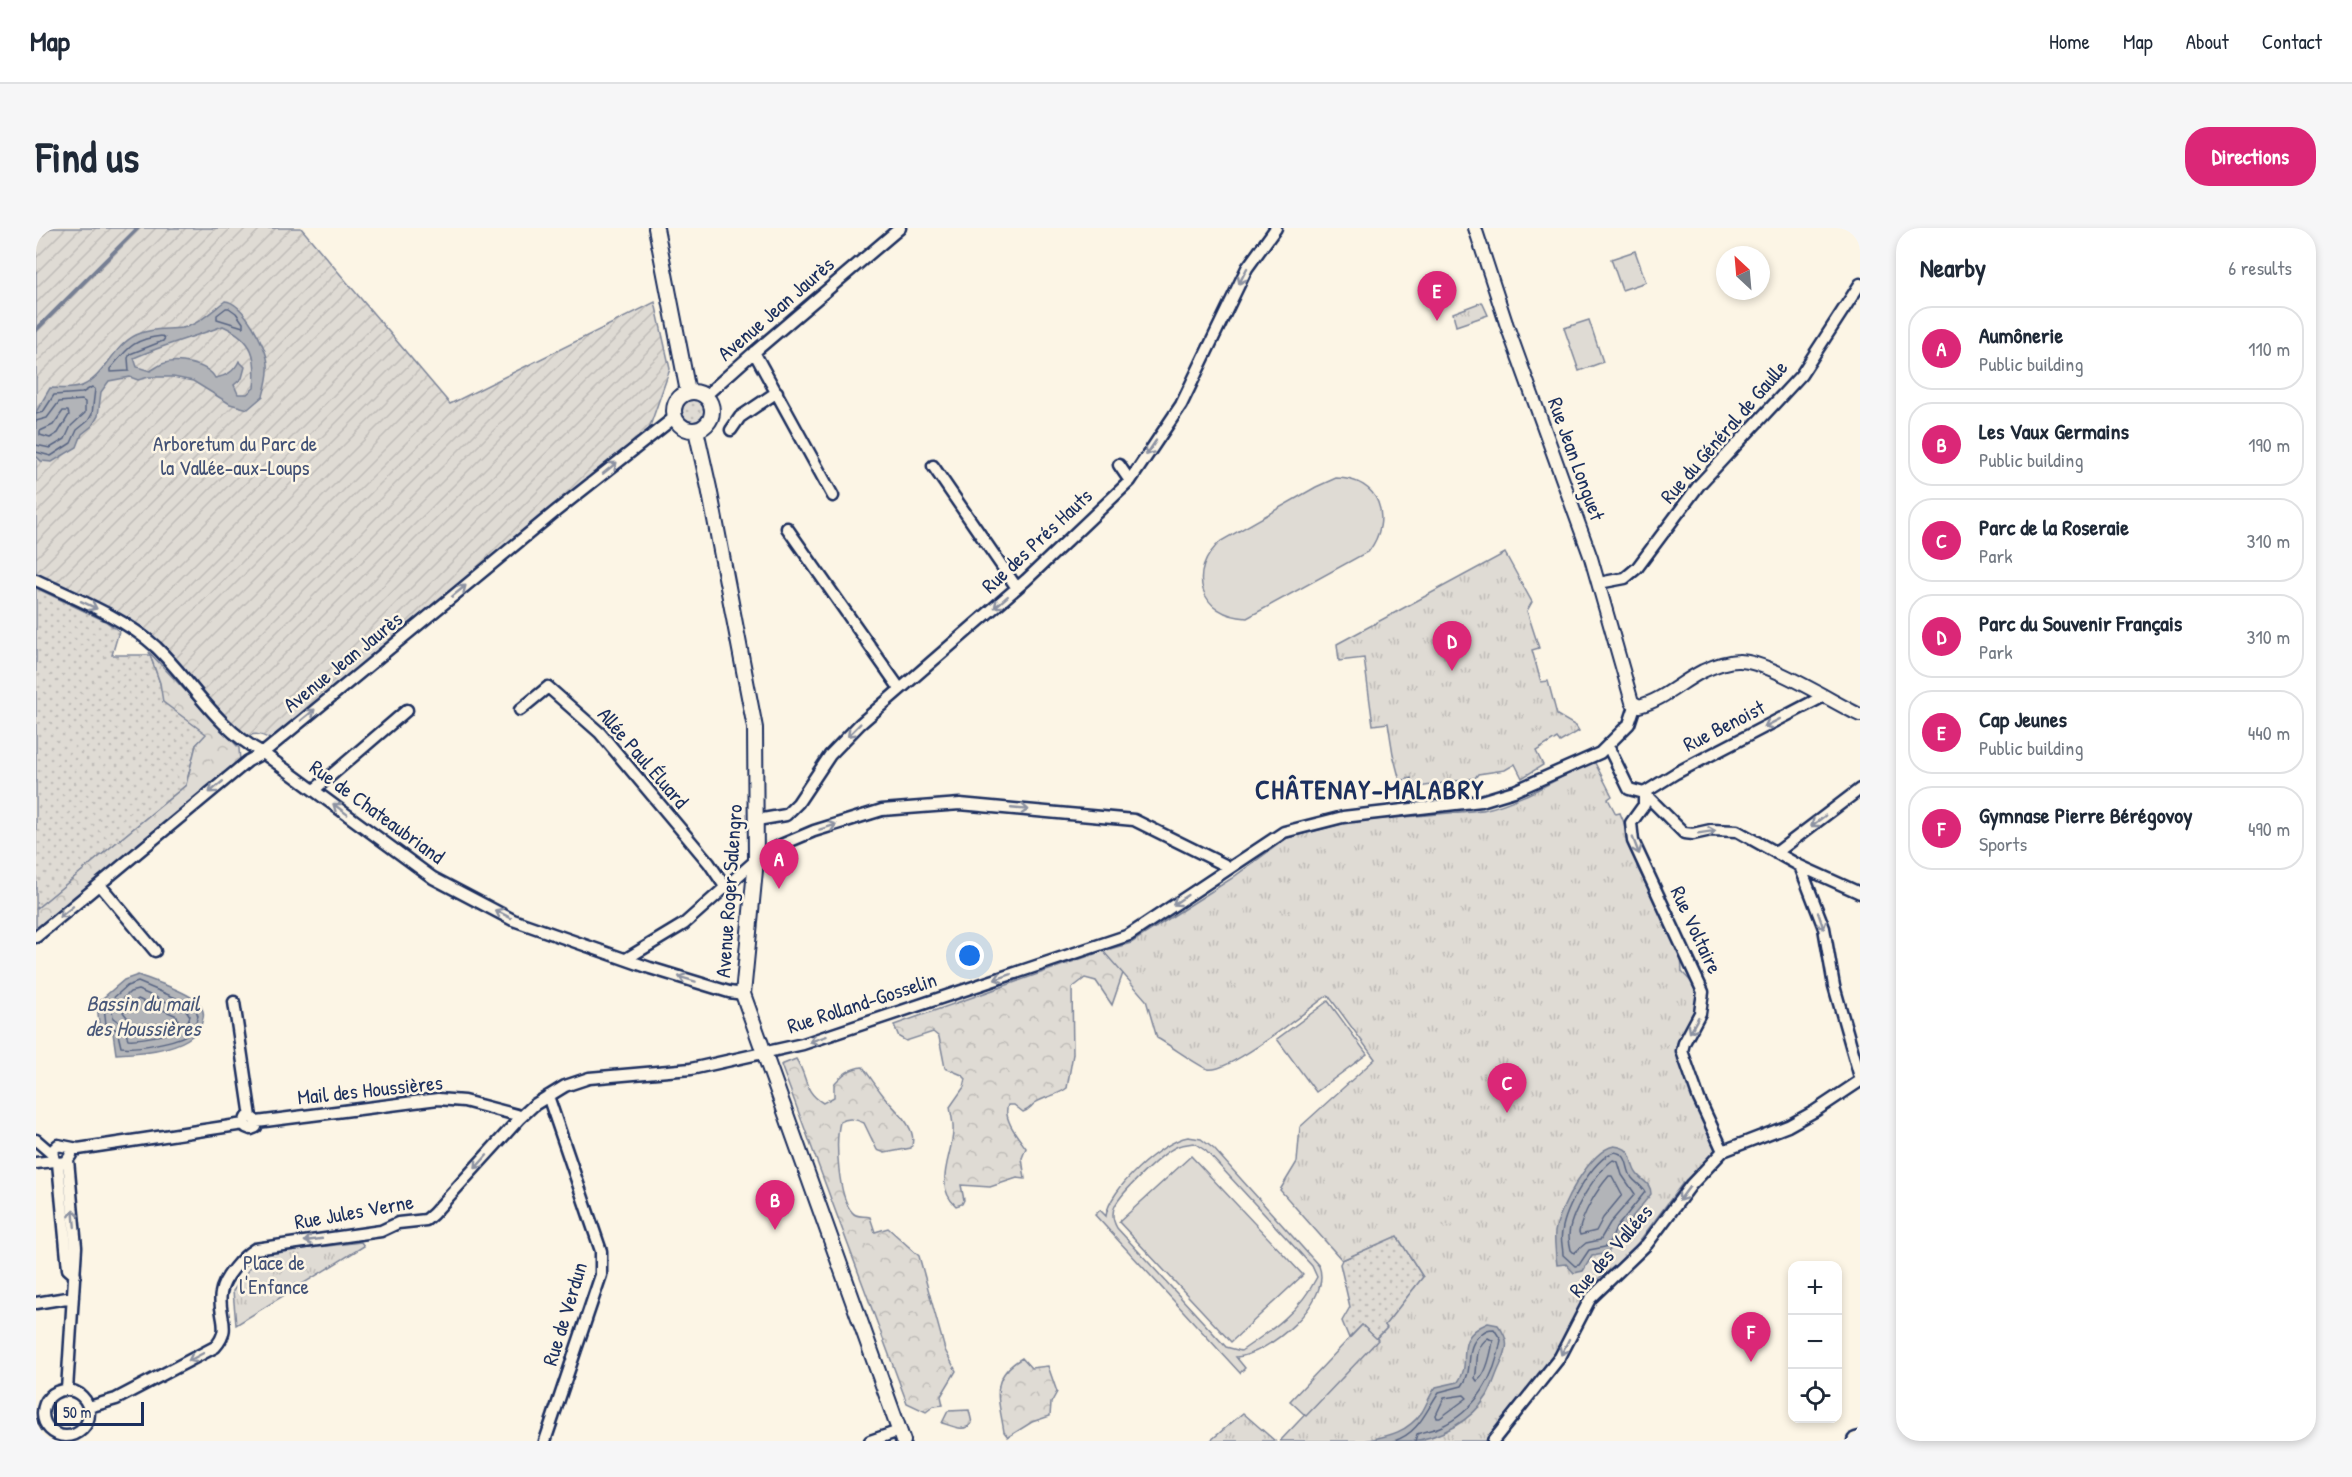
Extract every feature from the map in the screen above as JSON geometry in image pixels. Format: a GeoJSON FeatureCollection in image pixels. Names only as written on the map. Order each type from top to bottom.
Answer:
{"type":"FeatureCollection","features":[{"type":"Feature","properties":{"kind":"main road"},"geometry":{"type":"LineString","coordinates":[[656,228],[688,392]]}},
{"type":"Feature","properties":{"kind":"main road"},"geometry":{"type":"LineString","coordinates":[[695,391],[705,396],[710,402],[711,417],[703,428],[688,429],[680,425],[675,417],[676,401],[688,392],[695,391]]}},
{"type":"Feature","properties":{"kind":"main road","name":"Avenue Roger Salengro"},"geometry":{"type":"LineString","coordinates":[[696,430],[755,728],[756,860],[743,994],[901,1436]]}},
{"type":"Feature","properties":{"kind":"street","name":"Avenue Jean Jaurès"},"geometry":{"type":"LineString","coordinates":[[705,396],[900,228]]}},
{"type":"Feature","properties":{"kind":"street","name":"Rue des Prés Hauts"},"geometry":{"type":"LineString","coordinates":[[757,820],[786,815],[798,803],[830,755],[900,689],[1017,588],[1130,480],[1181,405],[1247,268],[1276,228]]}},
{"type":"Feature","properties":{"kind":"street","name":"Rue Jean Longuet"},"geometry":{"type":"LineString","coordinates":[[1475,228],[1599,583],[1621,668],[1630,698],[1635,706]]}},
{"type":"Feature","properties":{"kind":"street","name":"Rue du Général de Gaulle"},"geometry":{"type":"LineString","coordinates":[[1599,583],[1625,578],[1636,568],[1699,485],[1801,375],[1860,284]]}},
{"type":"Feature","properties":{"kind":"street"},"geometry":{"type":"LineString","coordinates":[[754,352],[833,496]]}},
{"type":"Feature","properties":{"kind":"street"},"geometry":{"type":"LineString","coordinates":[[731,430],[740,417],[777,392]]}},
{"type":"Feature","properties":{"kind":"street","name":"Avenue Jean Jaurès"},"geometry":{"type":"LineString","coordinates":[[36,937],[248,761],[263,753],[556,511],[675,417]]}},
{"type":"Feature","properties":{"kind":"street"},"geometry":{"type":"LineString","coordinates":[[1119,465],[1130,480]]}},
{"type":"Feature","properties":{"kind":"street"},"geometry":{"type":"LineString","coordinates":[[933,466],[1017,588]]}},
{"type":"Feature","properties":{"kind":"street"},"geometry":{"type":"LineString","coordinates":[[787,528],[900,689]]}},
{"type":"Feature","properties":{"kind":"street","name":"Rue de Chateaubriand"},"geometry":{"type":"LineString","coordinates":[[36,580],[109,614],[155,647],[244,743],[263,753],[433,878],[513,920],[729,992],[743,994]]}},
{"type":"Feature","properties":{"kind":"street"},"geometry":{"type":"LineString","coordinates":[[1635,706],[1660,699],[1705,670],[1740,661],[1752,662],[1860,715]]}},
{"type":"Feature","properties":{"kind":"street","name":"Allée Paul Éluard"},"geometry":{"type":"LineString","coordinates":[[520,710],[548,687],[600,733],[709,863],[726,888]]}},
{"type":"Feature","properties":{"kind":"street","name":"Rue Benoist"},"geometry":{"type":"LineString","coordinates":[[1644,793],[1676,773],[1824,696]]}},
{"type":"Feature","properties":{"kind":"street","name":"Rue Rolland-Gosselin"},"geometry":{"type":"LineString","coordinates":[[764,1052],[803,1044],[1129,935],[1284,832],[1343,817],[1481,801],[1514,792],[1600,753],[1629,724],[1635,706]]}},
{"type":"Feature","properties":{"kind":"street"},"geometry":{"type":"LineString","coordinates":[[314,790],[407,710]]}},
{"type":"Feature","properties":{"kind":"street"},"geometry":{"type":"LineString","coordinates":[[1608,746],[1629,789],[1644,793],[1684,833],[1693,834],[1711,830],[1737,831],[1800,866],[1860,892]]}},
{"type":"Feature","properties":{"kind":"street"},"geometry":{"type":"LineString","coordinates":[[1776,853],[1860,789]]}},
{"type":"Feature","properties":{"kind":"street","name":"Rue Voltaire"},"geometry":{"type":"LineString","coordinates":[[1644,793],[1644,804],[1631,824],[1633,841],[1703,992],[1700,1013],[1682,1051],[1699,1099],[1723,1151]]}},
{"type":"Feature","properties":{"kind":"street"},"geometry":{"type":"LineString","coordinates":[[626,958],[684,924],[756,860],[781,845],[814,831],[882,810],[960,804],[1134,820],[1229,867]]}},
{"type":"Feature","properties":{"kind":"street"},"geometry":{"type":"LineString","coordinates":[[1800,866],[1824,927],[1834,986],[1860,1077]]}},
{"type":"Feature","properties":{"kind":"street"},"geometry":{"type":"LineString","coordinates":[[99,885],[155,951]]}},
{"type":"Feature","properties":{"kind":"street"},"geometry":{"type":"LineString","coordinates":[[234,1002],[251,1121]]}},
{"type":"Feature","properties":{"kind":"street","name":"Rue Jules Verne"},"geometry":{"type":"LineString","coordinates":[[89,1407],[116,1398],[215,1347],[223,1339],[225,1330],[220,1296],[222,1286],[248,1253],[255,1249],[381,1231],[398,1224],[426,1220],[434,1214],[520,1118],[534,1105],[565,1086],[589,1078],[691,1069],[764,1052]]}},
{"type":"Feature","properties":{"kind":"street"},"geometry":{"type":"LineString","coordinates":[[1723,1151],[1788,1126],[1860,1082]]}},
{"type":"Feature","properties":{"kind":"street","name":"Rue de Verdun"},"geometry":{"type":"LineString","coordinates":[[545,1441],[603,1264],[601,1251],[548,1096]]}},
{"type":"Feature","properties":{"kind":"street","name":"Mail des Houssières"},"geometry":{"type":"LineString","coordinates":[[36,1163],[251,1121],[438,1099],[464,1101],[517,1115],[520,1118]]}},
{"type":"Feature","properties":{"kind":"street"},"geometry":{"type":"LineString","coordinates":[[36,1140],[64,1156],[76,1247],[67,1390]]}},
{"type":"Feature","properties":{"kind":"street","name":"Rue des Vallées"},"geometry":{"type":"LineString","coordinates":[[1493,1441],[1560,1357],[1590,1299],[1647,1244],[1691,1185],[1723,1151]]}},
{"type":"Feature","properties":{"kind":"street"},"geometry":{"type":"LineString","coordinates":[[36,1303],[73,1298]]}},
{"type":"Feature","properties":{"kind":"street"},"geometry":{"type":"LineString","coordinates":[[60,1390],[78,1393],[89,1407],[84,1427],[73,1435],[64,1438],[40,1424],[48,1398],[60,1390]]}},
{"type":"Feature","properties":{"kind":"street"},"geometry":{"type":"LineString","coordinates":[[870,1441],[901,1436]]}},
{"type":"Feature","properties":{"kind":"green space","name":"Arboretum du Parc de la Vallée-aux-Loups"},"geometry":{"type":"Polygon","coordinates":[[[36,228],[301,228],[450,404],[655,302],[670,369],[649,429],[270,739],[257,734],[245,738],[165,648],[93,601],[36,574],[36,228]]]}},
{"type":"Feature","properties":{"kind":"green space"},"geometry":{"type":"Polygon","coordinates":[[[1635,251],[1646,282],[1622,290],[1611,259],[1635,251]]]}},
{"type":"Feature","properties":{"kind":"green space"},"geometry":{"type":"Polygon","coordinates":[[[1482,302],[1488,315],[1456,326],[1453,313],[1482,302]]]}},
{"type":"Feature","properties":{"kind":"green space"},"geometry":{"type":"Polygon","coordinates":[[[1589,320],[1603,362],[1579,371],[1564,328],[1589,320]]]}},
{"type":"Feature","properties":{"kind":"green space"},"geometry":{"type":"Polygon","coordinates":[[[693,399],[702,402],[705,411],[702,420],[693,423],[684,420],[681,411],[684,402],[693,399]]]}},
{"type":"Feature","properties":{"kind":"green space"},"geometry":{"type":"Polygon","coordinates":[[[1336,478],[1351,480],[1363,485],[1378,502],[1381,514],[1380,526],[1369,551],[1247,618],[1231,615],[1218,609],[1209,601],[1203,590],[1201,578],[1210,553],[1221,541],[1336,478]]]}},
{"type":"Feature","properties":{"kind":"green space"},"geometry":{"type":"Polygon","coordinates":[[[1505,553],[1532,602],[1527,611],[1539,648],[1532,650],[1541,682],[1548,681],[1557,715],[1576,726],[1579,731],[1560,742],[1557,738],[1536,751],[1543,765],[1522,778],[1515,764],[1505,770],[1478,774],[1475,778],[1413,788],[1411,778],[1400,781],[1388,723],[1373,725],[1364,658],[1339,661],[1337,644],[1505,553]]]}},
{"type":"Feature","properties":{"kind":"green space"},"geometry":{"type":"Polygon","coordinates":[[[36,588],[105,621],[119,631],[112,655],[150,655],[164,702],[207,734],[196,745],[186,785],[36,909],[36,588]]]}},
{"type":"Feature","properties":{"kind":"green space"},"geometry":{"type":"Polygon","coordinates":[[[149,652],[239,748],[240,761],[36,929],[36,909],[186,785],[196,745],[206,734],[163,702],[160,683],[149,652]]]}},
{"type":"Feature","properties":{"kind":"green space"},"geometry":{"type":"Polygon","coordinates":[[[1594,761],[1612,796],[1608,799],[1616,814],[1620,813],[1640,862],[1637,867],[1681,953],[1682,972],[1696,987],[1698,1000],[1694,1014],[1677,1043],[1676,1052],[1693,1098],[1717,1149],[1682,1184],[1629,1255],[1598,1279],[1589,1291],[1591,1293],[1555,1354],[1488,1441],[1280,1441],[1387,1328],[1385,1325],[1423,1277],[1397,1236],[1342,1260],[1280,1190],[1297,1162],[1300,1127],[1375,1059],[1328,995],[1233,1062],[1218,1068],[1204,1068],[1157,1038],[1146,1000],[1103,951],[1131,943],[1231,879],[1287,838],[1349,822],[1483,810],[1526,795],[1594,761]]]}},
{"type":"Feature","properties":{"kind":"green space"},"geometry":{"type":"Polygon","coordinates":[[[1502,806],[1123,973],[1112,1005],[1096,981],[1085,978],[1072,988],[1073,1054],[1067,1088],[1035,1103],[1023,1112],[1014,1105],[1008,1105],[1009,1121],[1026,1148],[1022,1158],[1025,1179],[1017,1178],[990,1187],[961,1185],[964,1200],[962,1204],[956,1206],[949,1198],[945,1180],[953,1132],[950,1107],[964,1087],[966,1079],[945,1068],[939,1037],[933,1032],[906,1041],[899,1037],[894,1025],[1131,943],[1231,879],[1287,838],[1349,822],[1483,810],[1502,806]]]}},
{"type":"Feature","properties":{"kind":"green space"},"geometry":{"type":"Polygon","coordinates":[[[1328,1001],[1367,1054],[1316,1092],[1277,1039],[1328,1001]]]}},
{"type":"Feature","properties":{"kind":"green space"},"geometry":{"type":"Polygon","coordinates":[[[796,1059],[812,1093],[823,1103],[834,1097],[834,1084],[840,1077],[850,1070],[863,1067],[904,1119],[912,1133],[911,1148],[885,1153],[877,1150],[864,1123],[846,1119],[840,1122],[838,1155],[841,1182],[847,1204],[852,1212],[858,1216],[870,1217],[875,1232],[888,1228],[919,1256],[945,1350],[956,1371],[941,1396],[943,1405],[934,1406],[926,1412],[907,1403],[781,1065],[796,1059]]]}},
{"type":"Feature","properties":{"kind":"green space"},"geometry":{"type":"Polygon","coordinates":[[[1188,1137],[1201,1139],[1214,1149],[1319,1266],[1321,1280],[1316,1295],[1307,1310],[1280,1337],[1249,1354],[1236,1357],[1245,1368],[1240,1373],[1095,1215],[1100,1210],[1106,1216],[1109,1205],[1126,1180],[1151,1157],[1188,1137]],[[1194,1143],[1180,1145],[1152,1165],[1133,1183],[1115,1206],[1114,1223],[1226,1347],[1241,1351],[1294,1310],[1317,1277],[1312,1266],[1206,1151],[1194,1143]]]}},
{"type":"Feature","properties":{"kind":"green space"},"geometry":{"type":"Polygon","coordinates":[[[1191,1156],[1303,1275],[1231,1342],[1119,1222],[1191,1156]]]}},
{"type":"Feature","properties":{"kind":"green space"},"geometry":{"type":"Polygon","coordinates":[[[1397,1235],[1423,1277],[1385,1325],[1387,1328],[1376,1339],[1362,1325],[1349,1338],[1342,1321],[1350,1307],[1340,1264],[1342,1260],[1397,1235]]]}},
{"type":"Feature","properties":{"kind":"green space","name":"Place de l'Enfance"},"geometry":{"type":"Polygon","coordinates":[[[361,1242],[364,1246],[236,1325],[233,1291],[260,1254],[361,1242]]]}},
{"type":"Feature","properties":{"kind":"green space"},"geometry":{"type":"Polygon","coordinates":[[[1362,1325],[1378,1340],[1306,1416],[1290,1401],[1362,1325]]]}},
{"type":"Feature","properties":{"kind":"green space"},"geometry":{"type":"Polygon","coordinates":[[[1022,1358],[1031,1368],[1048,1366],[1057,1392],[1051,1403],[1050,1416],[1032,1422],[1008,1437],[1004,1432],[998,1390],[1004,1373],[1022,1358]]]}},
{"type":"Feature","properties":{"kind":"green space"},"geometry":{"type":"Polygon","coordinates":[[[969,1410],[972,1423],[965,1428],[942,1423],[948,1411],[969,1410]]]}},
{"type":"Feature","properties":{"kind":"green space"},"geometry":{"type":"Polygon","coordinates":[[[1243,1413],[1275,1441],[1210,1441],[1243,1413]]]}},
{"type":"Feature","properties":{"kind":"water"},"geometry":{"type":"Polygon","coordinates":[[[225,301],[239,309],[253,326],[267,356],[268,372],[263,396],[248,409],[230,404],[193,381],[173,377],[149,377],[138,380],[130,377],[109,381],[101,392],[98,416],[92,426],[82,434],[77,447],[52,462],[41,461],[36,456],[36,412],[50,388],[82,386],[97,375],[121,346],[136,335],[153,330],[188,326],[199,321],[225,301]],[[223,326],[134,358],[137,367],[150,371],[168,362],[183,362],[206,369],[215,378],[229,373],[239,361],[245,367],[242,378],[234,385],[238,394],[247,394],[254,388],[254,358],[247,344],[233,331],[223,326]]]}},
{"type":"Feature","properties":{"kind":"water","name":"Bassin du mail des Houssières"},"geometry":{"type":"Polygon","coordinates":[[[138,975],[188,995],[202,1007],[203,1018],[199,1029],[180,1043],[153,1051],[116,1054],[113,1033],[100,1034],[97,1003],[124,980],[138,975]]]}},
{"type":"Feature","properties":{"kind":"water"},"geometry":{"type":"Polygon","coordinates":[[[1614,1146],[1621,1147],[1629,1153],[1634,1170],[1648,1185],[1651,1194],[1620,1232],[1618,1241],[1609,1251],[1592,1256],[1583,1271],[1574,1273],[1566,1264],[1557,1265],[1555,1232],[1558,1222],[1569,1196],[1585,1169],[1604,1150],[1614,1146]]]}},
{"type":"Feature","properties":{"kind":"water"},"geometry":{"type":"Polygon","coordinates":[[[1488,1323],[1498,1325],[1506,1340],[1506,1349],[1489,1392],[1473,1413],[1454,1427],[1421,1439],[1364,1441],[1389,1435],[1410,1425],[1422,1412],[1436,1387],[1458,1382],[1464,1366],[1466,1343],[1476,1329],[1488,1323]]]}},
{"type":"Feature","properties":{"kind":"waterway"},"geometry":{"type":"LineString","coordinates":[[36,330],[138,228]]}},
{"type":"Feature","properties":{"kind":"place","name":"Cap Jeunes"},"geometry":{"type":"Point","coordinates":[1437,321]}},
{"type":"Feature","properties":{"kind":"place","name":"Parc du Souvenir Français"},"geometry":{"type":"Point","coordinates":[1452,671]}},
{"type":"Feature","properties":{"kind":"place","name":"Aumônerie"},"geometry":{"type":"Point","coordinates":[779,889]}},
{"type":"Feature","properties":{"kind":"place","name":"Parc de la Roseraie"},"geometry":{"type":"Point","coordinates":[1507,1113]}},
{"type":"Feature","properties":{"kind":"place","name":"Les Vaux Germains"},"geometry":{"type":"Point","coordinates":[775,1230]}},
{"type":"Feature","properties":{"kind":"place","name":"Gymnase Pierre Bérégovoy"},"geometry":{"type":"Point","coordinates":[1751,1362]}},
{"type":"Feature","properties":{"kind":"district","name":"CHÂTENAY-MALABRY"},"geometry":{"type":"Point","coordinates":[1370,790]}}]}
